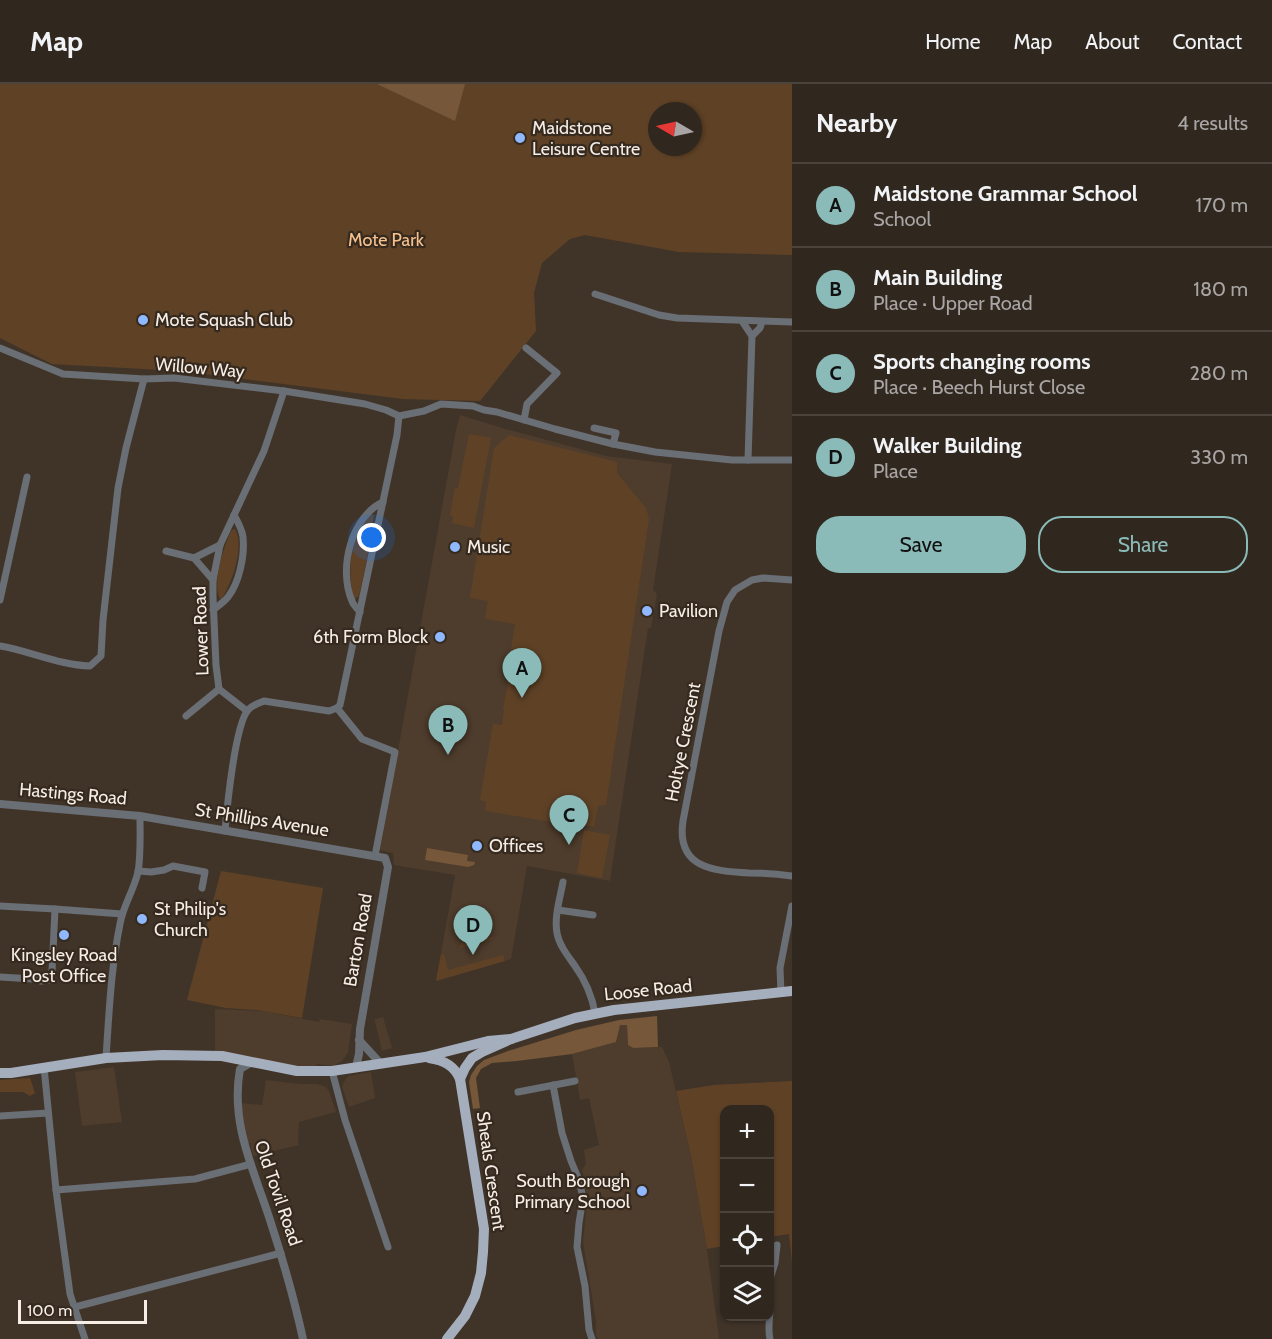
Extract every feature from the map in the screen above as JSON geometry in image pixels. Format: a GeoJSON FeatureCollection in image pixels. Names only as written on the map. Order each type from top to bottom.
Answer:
{"type":"FeatureCollection","features":[{"type":"Feature","properties":{"kind":"highway","name":"Loose Road"},"geometry":{"type":"LineString","coordinates":[[460,1079],[472,1058],[482,1052],[511,1039],[595,1013],[786,992]]}},
{"type":"Feature","properties":{"kind":"highway","name":"Loose Road"},"geometry":{"type":"LineString","coordinates":[[0,1073],[106,1058],[163,1055],[217,1055],[297,1071],[332,1071],[425,1057],[488,1041],[511,1039]]}},
{"type":"Feature","properties":{"kind":"highway"},"geometry":{"type":"LineString","coordinates":[[425,1057],[448,1064],[457,1071],[460,1079]]}},
{"type":"Feature","properties":{"kind":"highway","name":"Sheals Crescent"},"geometry":{"type":"LineString","coordinates":[[447,1339],[465,1316],[475,1296],[481,1274],[484,1241],[460,1079]]}},
{"type":"Feature","properties":{"kind":"street"},"geometry":{"type":"LineString","coordinates":[[595,294],[669,317],[792,322]]}},
{"type":"Feature","properties":{"kind":"street"},"geometry":{"type":"LineString","coordinates":[[742,321],[752,336],[748,460]]}},
{"type":"Feature","properties":{"kind":"street"},"geometry":{"type":"LineString","coordinates":[[752,336],[760,328],[762,322]]}},
{"type":"Feature","properties":{"kind":"street","name":"Willow Way"},"geometry":{"type":"LineString","coordinates":[[0,348],[63,374],[144,379],[174,378],[284,391],[376,407],[399,416]]}},
{"type":"Feature","properties":{"kind":"street"},"geometry":{"type":"LineString","coordinates":[[524,420],[527,404],[556,373],[526,348]]}},
{"type":"Feature","properties":{"kind":"street"},"geometry":{"type":"LineString","coordinates":[[0,646],[74,665],[90,666],[101,656],[118,488],[144,379]]}},
{"type":"Feature","properties":{"kind":"street","name":"Lower Road"},"geometry":{"type":"LineString","coordinates":[[247,711],[219,689],[213,579],[220,545],[264,451],[284,391]]}},
{"type":"Feature","properties":{"kind":"street"},"geometry":{"type":"LineString","coordinates":[[225,831],[238,738],[247,711],[264,701],[329,711],[340,705],[397,435],[399,416],[424,411],[441,404],[473,406],[613,444],[655,452],[748,460],[792,460]]}},
{"type":"Feature","properties":{"kind":"street"},"geometry":{"type":"LineString","coordinates":[[594,428],[616,433],[613,444]]}},
{"type":"Feature","properties":{"kind":"street"},"geometry":{"type":"LineString","coordinates":[[0,600],[27,477]]}},
{"type":"Feature","properties":{"kind":"street"},"geometry":{"type":"LineString","coordinates":[[360,612],[352,602],[346,579],[347,559],[357,528],[374,506],[383,502]]}},
{"type":"Feature","properties":{"kind":"street"},"geometry":{"type":"LineString","coordinates":[[213,610],[232,590],[241,563],[243,538],[234,515]]}},
{"type":"Feature","properties":{"kind":"street"},"geometry":{"type":"LineString","coordinates":[[194,558],[220,545]]}},
{"type":"Feature","properties":{"kind":"street"},"geometry":{"type":"LineString","coordinates":[[166,551],[194,558],[213,579]]}},
{"type":"Feature","properties":{"kind":"street","name":"Holtye Crescent"},"geometry":{"type":"LineString","coordinates":[[792,580],[763,578],[752,580],[735,590],[727,602],[719,631],[682,835],[689,855],[707,868],[730,872],[792,876]]}},
{"type":"Feature","properties":{"kind":"street"},"geometry":{"type":"LineString","coordinates":[[186,716],[219,689]]}},
{"type":"Feature","properties":{"kind":"street"},"geometry":{"type":"LineString","coordinates":[[337,708],[363,739],[395,752],[375,856]]}},
{"type":"Feature","properties":{"kind":"street","name":"Hastings Road"},"geometry":{"type":"LineString","coordinates":[[0,804],[142,817]]}},
{"type":"Feature","properties":{"kind":"street"},"geometry":{"type":"LineString","coordinates":[[106,1058],[113,970],[122,914],[138,871],[142,817]]}},
{"type":"Feature","properties":{"kind":"street","name":"St Phillips Avenue"},"geometry":{"type":"LineString","coordinates":[[142,817],[375,856]]}},
{"type":"Feature","properties":{"kind":"street","name":"Barton Road"},"geometry":{"type":"LineString","coordinates":[[356,1067],[363,1007],[388,867],[385,858],[375,856]]}},
{"type":"Feature","properties":{"kind":"street"},"geometry":{"type":"LineString","coordinates":[[138,871],[152,872],[173,866],[205,872],[202,888]]}},
{"type":"Feature","properties":{"kind":"street"},"geometry":{"type":"LineString","coordinates":[[562,882],[556,925],[558,936],[583,979],[595,1013]]}},
{"type":"Feature","properties":{"kind":"street"},"geometry":{"type":"LineString","coordinates":[[0,906],[122,914]]}},
{"type":"Feature","properties":{"kind":"street"},"geometry":{"type":"LineString","coordinates":[[786,992],[780,968],[792,906]]}},
{"type":"Feature","properties":{"kind":"street"},"geometry":{"type":"LineString","coordinates":[[0,977],[49,980],[52,972],[55,909]]}},
{"type":"Feature","properties":{"kind":"street"},"geometry":{"type":"LineString","coordinates":[[558,910],[593,915]]}},
{"type":"Feature","properties":{"kind":"street"},"geometry":{"type":"LineString","coordinates":[[359,1040],[381,1064]]}},
{"type":"Feature","properties":{"kind":"street","name":"Old Tovil Road"},"geometry":{"type":"LineString","coordinates":[[252,1062],[240,1069],[238,1076],[239,1124],[288,1276],[303,1339]]}},
{"type":"Feature","properties":{"kind":"street"},"geometry":{"type":"LineString","coordinates":[[44,1067],[56,1190],[70,1294],[85,1339]]}},
{"type":"Feature","properties":{"kind":"street"},"geometry":{"type":"LineString","coordinates":[[332,1071],[345,1120],[388,1247]]}},
{"type":"Feature","properties":{"kind":"street"},"geometry":{"type":"LineString","coordinates":[[518,1092],[575,1081]]}},
{"type":"Feature","properties":{"kind":"street"},"geometry":{"type":"LineString","coordinates":[[553,1085],[562,1133],[583,1198],[577,1247],[592,1339]]}},
{"type":"Feature","properties":{"kind":"street"},"geometry":{"type":"LineString","coordinates":[[0,1116],[48,1113]]}},
{"type":"Feature","properties":{"kind":"street"},"geometry":{"type":"LineString","coordinates":[[56,1190],[195,1179],[251,1164]]}},
{"type":"Feature","properties":{"kind":"street"},"geometry":{"type":"LineString","coordinates":[[774,1267],[777,1245]]}},
{"type":"Feature","properties":{"kind":"street"},"geometry":{"type":"LineString","coordinates":[[75,1307],[281,1253]]}},
{"type":"Feature","properties":{"kind":"street"},"geometry":{"type":"LineString","coordinates":[[770,1321],[768,1330],[770,1339]]}},
{"type":"Feature","properties":{"kind":"shaded area"},"geometry":{"type":"Polygon","coordinates":[[[377,84],[465,84],[455,121],[377,84]]]}},
{"type":"Feature","properties":{"kind":"shaded area"},"geometry":{"type":"Polygon","coordinates":[[[460,415],[606,456],[672,464],[653,590],[657,594],[651,628],[648,628],[610,881],[527,866],[511,959],[436,981],[455,875],[394,865],[393,853],[380,850],[460,415]]]}},
{"type":"Feature","properties":{"kind":"shaded area"},"geometry":{"type":"Polygon","coordinates":[[[427,848],[468,855],[467,861],[475,862],[474,865],[468,867],[425,860],[427,848]]]}},
{"type":"Feature","properties":{"kind":"shaded area"},"geometry":{"type":"Polygon","coordinates":[[[215,1009],[263,1011],[319,1022],[320,1019],[352,1024],[348,1053],[342,1061],[333,1066],[317,1064],[316,1069],[215,1052],[215,1009]]]}},
{"type":"Feature","properties":{"kind":"shaded area"},"geometry":{"type":"Polygon","coordinates":[[[657,1016],[658,1047],[633,1048],[628,1045],[627,1025],[620,1025],[616,1042],[572,1054],[492,1063],[481,1069],[476,1078],[480,1108],[473,1109],[469,1082],[477,1066],[484,1060],[576,1030],[619,1020],[657,1016]]]}},
{"type":"Feature","properties":{"kind":"shaded area"},"geometry":{"type":"Polygon","coordinates":[[[383,1017],[392,1048],[382,1051],[375,1019],[383,1017]]]}},
{"type":"Feature","properties":{"kind":"shaded area","name":"South Borough Primary School"},"geometry":{"type":"Polygon","coordinates":[[[619,1025],[627,1025],[628,1045],[633,1048],[662,1047],[669,1062],[691,1156],[719,1339],[598,1339],[596,1336],[596,1321],[583,1242],[587,1201],[582,1170],[586,1164],[584,1150],[599,1145],[589,1098],[580,1100],[572,1054],[616,1042],[619,1025]]]}},
{"type":"Feature","properties":{"kind":"shaded area"},"geometry":{"type":"Polygon","coordinates":[[[114,1067],[122,1122],[82,1126],[75,1072],[114,1067]]]}},
{"type":"Feature","properties":{"kind":"shaded area"},"geometry":{"type":"Polygon","coordinates":[[[371,1072],[375,1098],[349,1107],[342,1087],[344,1082],[348,1076],[371,1072]]]}},
{"type":"Feature","properties":{"kind":"shaded area"},"geometry":{"type":"Polygon","coordinates":[[[266,1080],[317,1084],[326,1087],[336,1112],[299,1122],[299,1145],[253,1156],[250,1143],[246,1143],[241,1103],[262,1105],[266,1080]]]}},
{"type":"Feature","properties":{"kind":"green space","name":"Mote Park"},"geometry":{"type":"Polygon","coordinates":[[[0,84],[792,84],[792,255],[679,252],[585,235],[570,239],[542,263],[534,293],[536,331],[480,401],[403,399],[181,371],[52,364],[0,338],[0,84]]]}},
{"type":"Feature","properties":{"kind":"green space"},"geometry":{"type":"Polygon","coordinates":[[[469,434],[491,438],[474,528],[452,523],[453,516],[450,515],[469,434]]]}},
{"type":"Feature","properties":{"kind":"green space"},"geometry":{"type":"Polygon","coordinates":[[[509,435],[617,462],[617,473],[646,508],[649,519],[606,805],[598,806],[594,827],[585,825],[585,823],[559,819],[558,823],[485,811],[486,802],[480,800],[493,724],[502,725],[515,624],[485,619],[488,601],[470,598],[494,448],[509,435]]]}},
{"type":"Feature","properties":{"kind":"green space"},"geometry":{"type":"Polygon","coordinates":[[[371,514],[374,515],[371,529],[373,530],[359,596],[355,599],[353,598],[351,575],[352,554],[358,534],[371,514]]]}},
{"type":"Feature","properties":{"kind":"green space"},"geometry":{"type":"Polygon","coordinates":[[[235,529],[238,536],[238,555],[230,583],[220,599],[217,583],[219,566],[230,533],[235,529]]]}},
{"type":"Feature","properties":{"kind":"green space"},"geometry":{"type":"Polygon","coordinates":[[[584,830],[610,835],[602,878],[577,873],[584,830]]]}},
{"type":"Feature","properties":{"kind":"green space"},"geometry":{"type":"Polygon","coordinates":[[[221,871],[323,888],[302,1018],[257,1010],[226,1008],[187,1000],[221,871]]]}},
{"type":"Feature","properties":{"kind":"green space"},"geometry":{"type":"Polygon","coordinates":[[[473,936],[478,941],[484,937],[496,938],[460,947],[462,942],[465,943],[473,936]]]}},
{"type":"Feature","properties":{"kind":"green space"},"geometry":{"type":"Polygon","coordinates":[[[444,954],[448,970],[503,955],[505,961],[436,981],[441,955],[444,954]]]}},
{"type":"Feature","properties":{"kind":"green space"},"geometry":{"type":"Polygon","coordinates":[[[30,1078],[35,1093],[30,1096],[23,1092],[0,1092],[0,1080],[30,1078]]]}},
{"type":"Feature","properties":{"kind":"green space"},"geometry":{"type":"Polygon","coordinates":[[[792,1081],[792,1263],[789,1234],[774,1236],[774,1105],[720,1105],[720,1247],[707,1249],[691,1156],[676,1091],[714,1085],[792,1081]]]}},
{"type":"Feature","properties":{"kind":"place","name":"Maidstone Leisure Centre"},"geometry":{"type":"Point","coordinates":[520,138]}},
{"type":"Feature","properties":{"kind":"place","name":"Mote Squash Club"},"geometry":{"type":"Point","coordinates":[143,320]}},
{"type":"Feature","properties":{"kind":"place","name":"Music"},"geometry":{"type":"Point","coordinates":[455,547]}},
{"type":"Feature","properties":{"kind":"place","name":"Pavilion"},"geometry":{"type":"Point","coordinates":[647,611]}},
{"type":"Feature","properties":{"kind":"place","name":"6th Form Block"},"geometry":{"type":"Point","coordinates":[440,637]}},
{"type":"Feature","properties":{"kind":"place","name":"Maidstone Grammar School"},"geometry":{"type":"Point","coordinates":[522,698]}},
{"type":"Feature","properties":{"kind":"place","name":"Main Building"},"geometry":{"type":"Point","coordinates":[448,755]}},
{"type":"Feature","properties":{"kind":"place","name":"Sports changing rooms"},"geometry":{"type":"Point","coordinates":[569,845]}},
{"type":"Feature","properties":{"kind":"place","name":"Offices"},"geometry":{"type":"Point","coordinates":[477,846]}},
{"type":"Feature","properties":{"kind":"place","name":"St Philip's Church"},"geometry":{"type":"Point","coordinates":[142,919]}},
{"type":"Feature","properties":{"kind":"place","name":"Kingsley Road Post Office"},"geometry":{"type":"Point","coordinates":[64,935]}},
{"type":"Feature","properties":{"kind":"place","name":"Walker Building"},"geometry":{"type":"Point","coordinates":[473,955]}},
{"type":"Feature","properties":{"kind":"place","name":"South Borough Primary School"},"geometry":{"type":"Point","coordinates":[642,1191]}}]}
